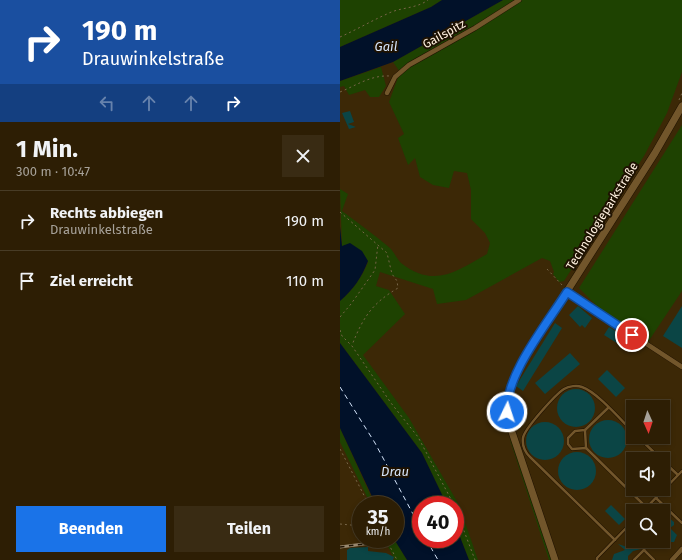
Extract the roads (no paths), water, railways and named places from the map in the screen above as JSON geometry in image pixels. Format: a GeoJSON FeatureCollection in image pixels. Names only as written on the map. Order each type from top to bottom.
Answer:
{"type":"FeatureCollection","features":[{"type":"Feature","properties":{"kind":"street","name":"Gailspitz"},"geometry":{"type":"LineString","coordinates":[[387,94],[395,77],[409,65],[475,28],[519,0]]}},
{"type":"Feature","properties":{"kind":"street","name":"Technologieparkstraße"},"geometry":{"type":"LineString","coordinates":[[555,560],[512,432],[506,403],[507,395],[515,375],[565,289],[655,153],[680,104]]}},
{"type":"Feature","properties":{"kind":"street"},"geometry":{"type":"LineString","coordinates":[[565,289],[682,367]]}},
{"type":"Feature","properties":{"kind":"street"},"geometry":{"type":"LineString","coordinates":[[672,560],[682,549]]}},
{"type":"Feature","properties":{"kind":"lane"},"geometry":{"type":"LineString","coordinates":[[615,540],[525,452],[522,444],[526,428],[564,389],[573,386],[581,386],[590,390],[626,425]]}},
{"type":"Feature","properties":{"kind":"lane"},"geometry":{"type":"LineString","coordinates":[[586,448],[572,449],[568,444],[568,438],[575,431],[585,430],[608,408]]}},
{"type":"Feature","properties":{"kind":"lane"},"geometry":{"type":"LineString","coordinates":[[585,430],[586,448],[642,504]]}},
{"type":"Feature","properties":{"kind":"lane"},"geometry":{"type":"LineString","coordinates":[[645,444],[654,452]]}},
{"type":"Feature","properties":{"kind":"lane"},"geometry":{"type":"LineString","coordinates":[[670,468],[678,475]]}},
{"type":"Feature","properties":{"kind":"lane"},"geometry":{"type":"LineString","coordinates":[[650,504],[682,471]]}},
{"type":"Feature","properties":{"kind":"lane"},"geometry":{"type":"LineString","coordinates":[[656,498],[682,523]]}},
{"type":"Feature","properties":{"kind":"lane"},"geometry":{"type":"LineString","coordinates":[[597,560],[597,558],[626,529]]}},
{"type":"Feature","properties":{"kind":"lane"},"geometry":{"type":"LineString","coordinates":[[634,560],[644,550],[654,560]]}},
{"type":"Feature","properties":{"kind":"water","name":"Gail"},"geometry":{"type":"Polygon","coordinates":[[[442,0],[503,0],[393,62],[340,81],[340,47],[431,7],[442,0]]]}},
{"type":"Feature","properties":{"kind":"water"},"geometry":{"type":"Polygon","coordinates":[[[340,227],[342,246],[350,243],[362,251],[368,261],[357,283],[340,301],[340,227]]]}},
{"type":"Feature","properties":{"kind":"water","name":"Drau"},"geometry":{"type":"Polygon","coordinates":[[[340,343],[422,453],[443,496],[412,496],[412,548],[464,547],[469,560],[407,560],[400,548],[404,548],[404,496],[372,496],[340,428],[340,343]]]}},
{"type":"Feature","properties":{"kind":"railway"},"geometry":{"type":"LineString","coordinates":[[340,547],[352,545]]}}]}
